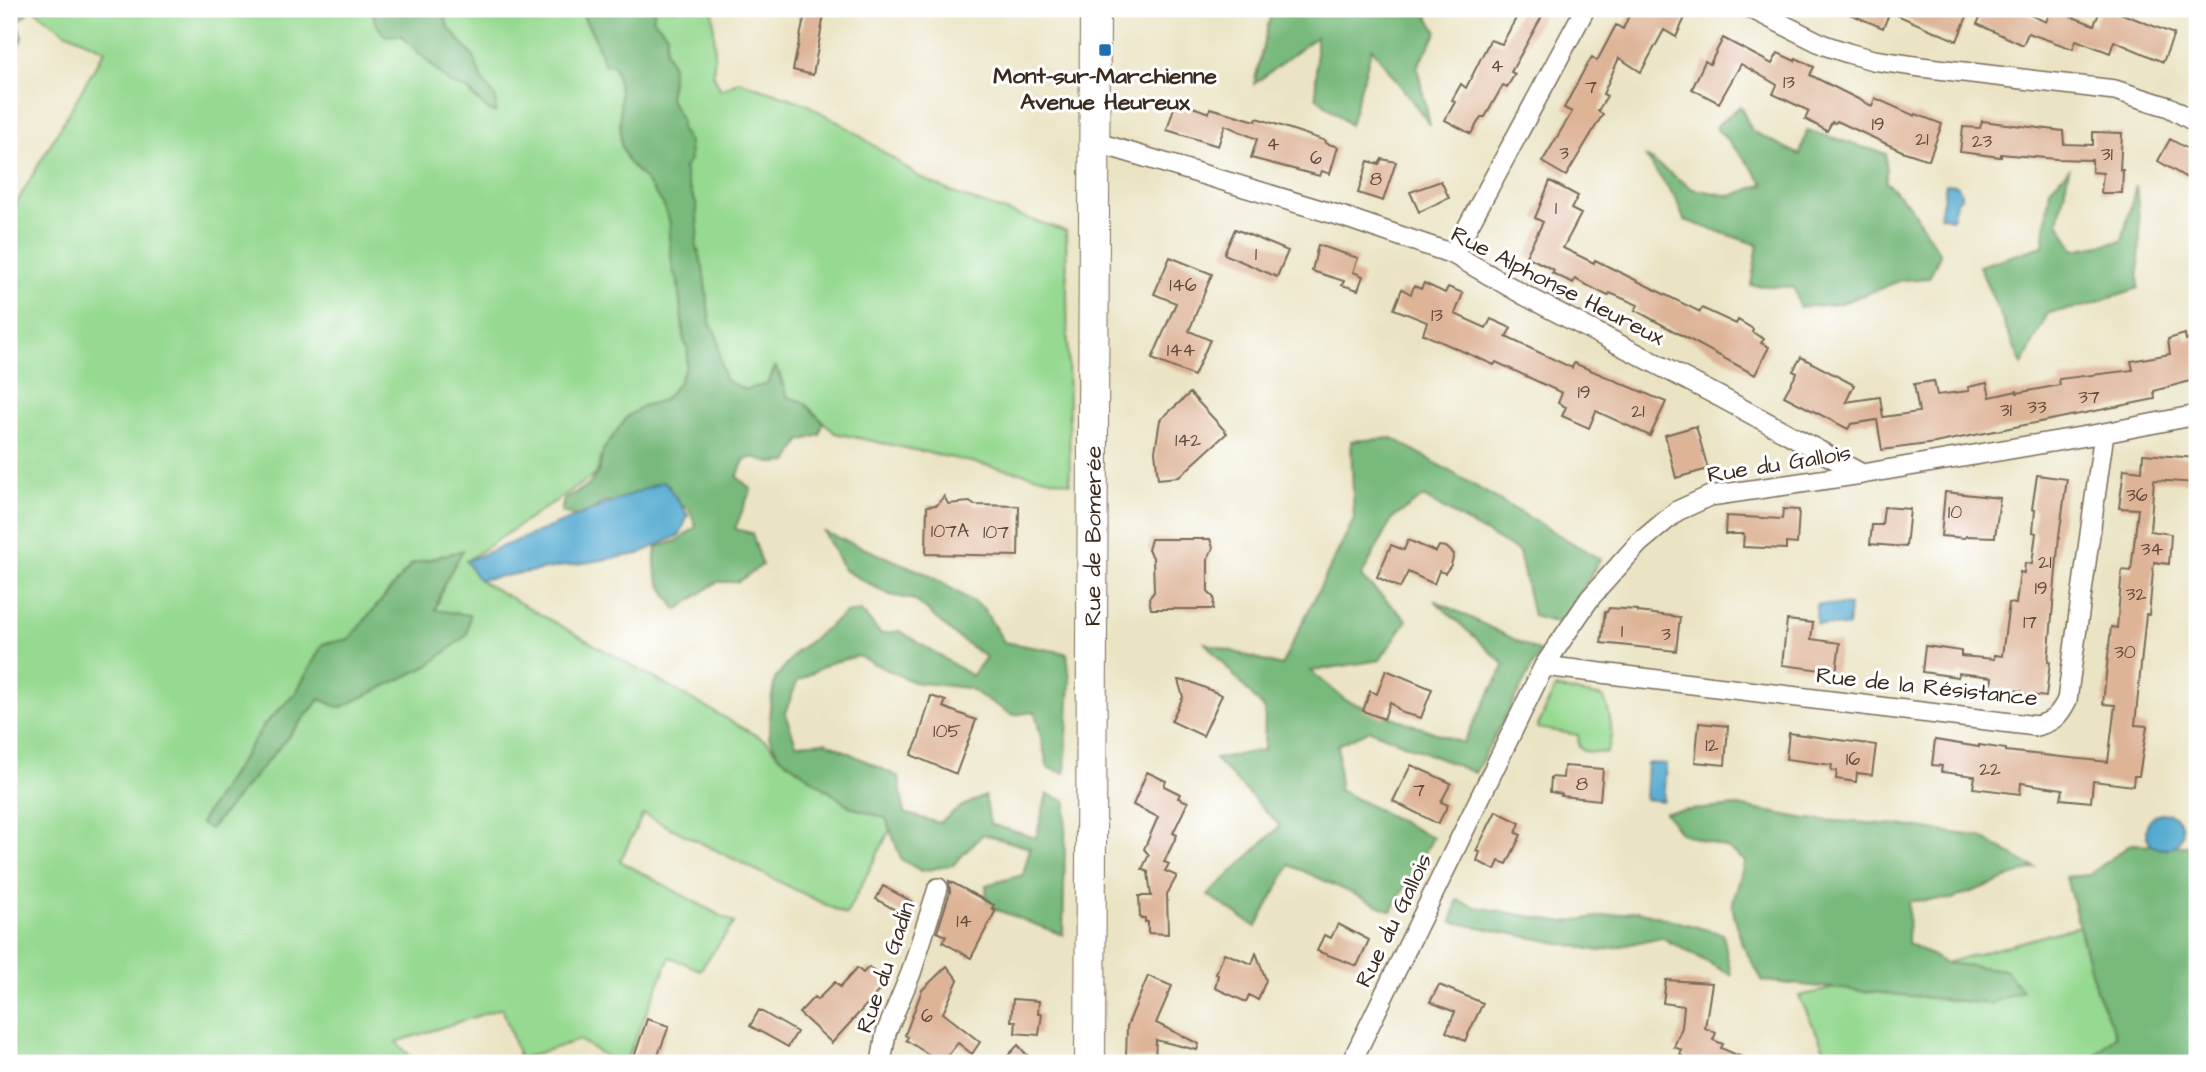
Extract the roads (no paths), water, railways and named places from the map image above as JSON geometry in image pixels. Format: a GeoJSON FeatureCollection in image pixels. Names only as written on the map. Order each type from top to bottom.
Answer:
{"type":"FeatureCollection","features":[{"type":"Feature","properties":{"kind":"main road","name":"Rue de Bomerée"},"geometry":{"type":"LineString","coordinates":[[1090,1063],[1095,9]]}},
{"type":"Feature","properties":{"kind":"street"},"geometry":{"type":"LineString","coordinates":[[1453,254],[1585,9]]}},
{"type":"Feature","properties":{"kind":"street"},"geometry":{"type":"LineString","coordinates":[[1752,9],[1824,46],[1860,57],[2115,90],[2169,107],[2197,123]]}},
{"type":"Feature","properties":{"kind":"street","name":"Rue Alphonse Heureux"},"geometry":{"type":"LineString","coordinates":[[1095,142],[1345,217],[1453,254],[1524,295],[1862,474]]}},
{"type":"Feature","properties":{"kind":"street","name":"Rue du Gallois"},"geometry":{"type":"LineString","coordinates":[[1351,1063],[1544,666],[1590,598],[1639,543],[1677,511],[1710,496],[1862,474],[2197,415]]}},
{"type":"Feature","properties":{"kind":"street","name":"Rue de la Résistance"},"geometry":{"type":"LineString","coordinates":[[1544,666],[2036,726],[2051,723],[2060,714],[2067,700],[2104,433]]}},
{"type":"Feature","properties":{"kind":"street","name":"Rue du Gadin"},"geometry":{"type":"LineString","coordinates":[[881,1063],[886,1032],[911,973],[938,888]]}},
{"type":"Feature","properties":{"kind":"water"},"geometry":{"type":"Polygon","coordinates":[[[1946,184],[1957,185],[1961,191],[1961,198],[1956,202],[1952,219],[1940,216],[1946,184]]]}},
{"type":"Feature","properties":{"kind":"water"},"geometry":{"type":"Polygon","coordinates":[[[664,481],[688,515],[680,535],[638,554],[479,580],[466,561],[664,481]]]}},
{"type":"Feature","properties":{"kind":"water"},"geometry":{"type":"Polygon","coordinates":[[[1817,604],[1850,606],[1848,627],[1816,624],[1817,604]]]}},
{"type":"Feature","properties":{"kind":"water"},"geometry":{"type":"Polygon","coordinates":[[[1647,763],[1666,764],[1663,801],[1645,799],[1647,763]]]}},
{"type":"Feature","properties":{"kind":"water"},"geometry":{"type":"Polygon","coordinates":[[[2164,813],[2176,819],[2182,831],[2176,843],[2164,849],[2152,843],[2146,831],[2152,819],[2164,813]]]}},
{"type":"Feature","properties":{"kind":"place","name":"Mont-sur-Marchienne Avenue Heureux"},"geometry":{"type":"Point","coordinates":[1105,50]}}]}
